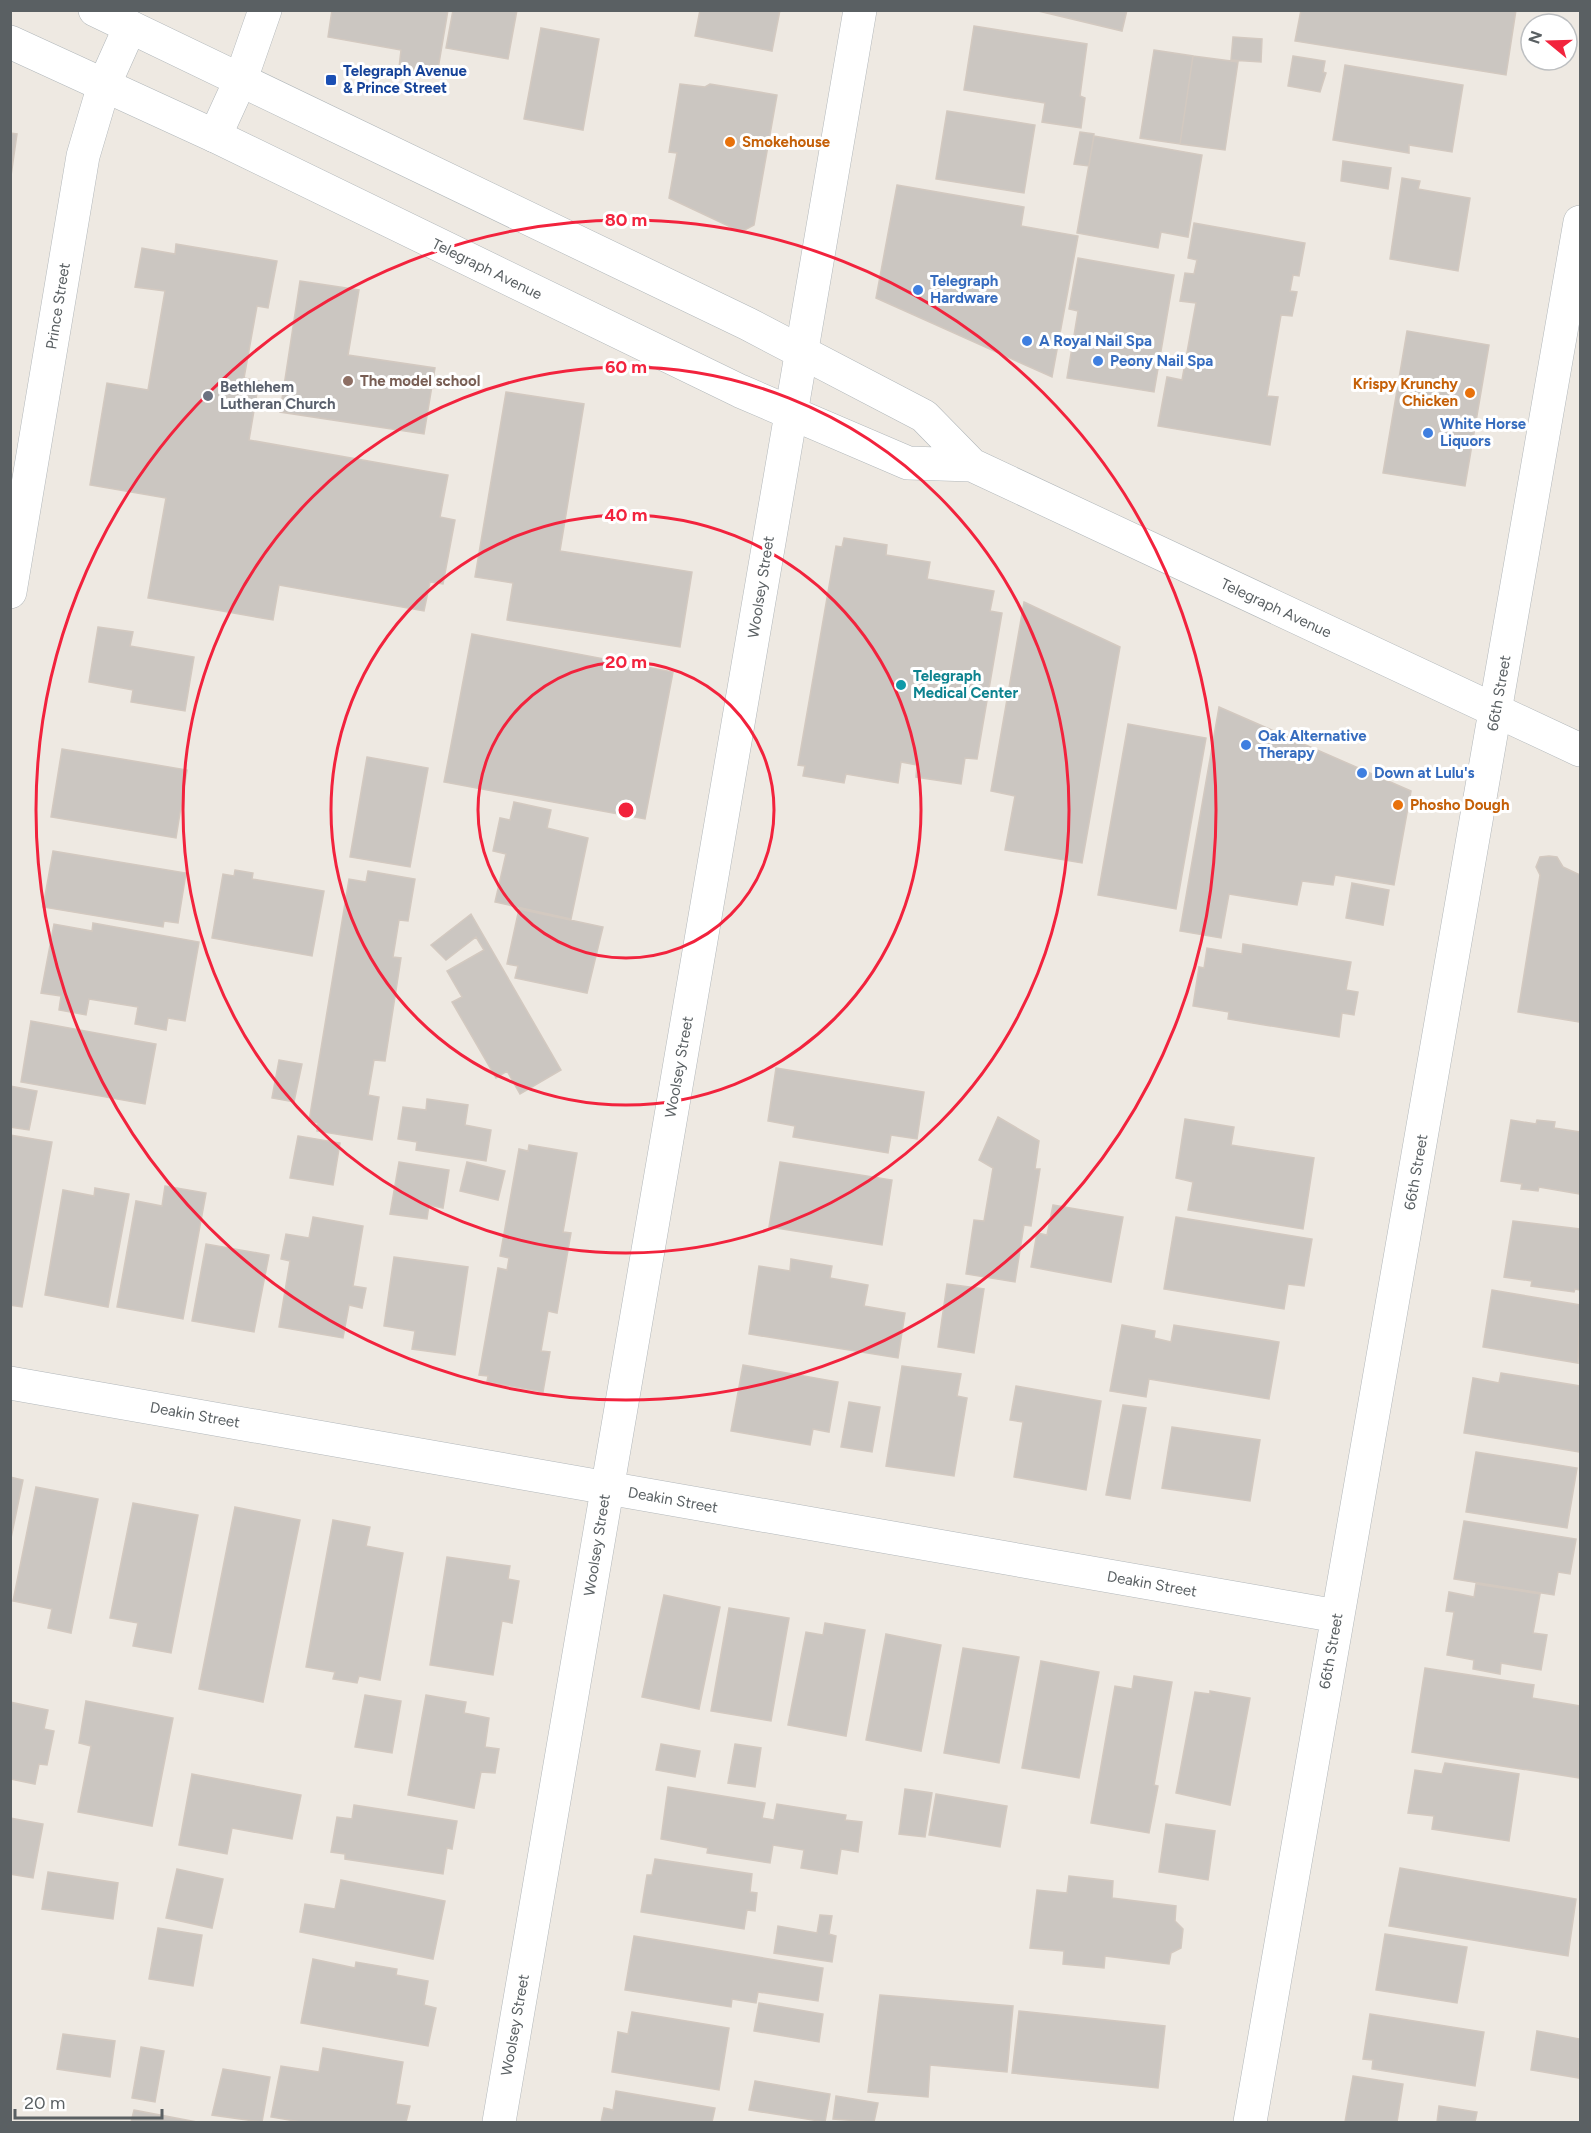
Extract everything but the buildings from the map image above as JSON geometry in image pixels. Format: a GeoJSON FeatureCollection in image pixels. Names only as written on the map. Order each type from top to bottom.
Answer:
{"type":"FeatureCollection","features":[{"type":"Feature","properties":{"kind":"street","name":"Telegraph Avenue"},"geometry":{"type":"LineString","coordinates":[[96,10],[801,352],[924,416],[972,465],[1581,750]]}},
{"type":"Feature","properties":{"kind":"street"},"geometry":{"type":"LineString","coordinates":[[215,136],[241,79],[265,10]]}},
{"type":"Feature","properties":{"kind":"street","name":"Woolsey Street"},"geometry":{"type":"LineString","coordinates":[[498,2122],[860,10]]}},
{"type":"Feature","properties":{"kind":"street","name":"Prince Street"},"geometry":{"type":"LineString","coordinates":[[10,592],[13,559],[82,156],[104,85],[130,27]]}},
{"type":"Feature","properties":{"kind":"street","name":"Telegraph Avenue"},"geometry":{"type":"LineString","coordinates":[[10,42],[215,136],[740,391],[908,464],[972,465]]}},
{"type":"Feature","properties":{"kind":"street","name":"66th Street"},"geometry":{"type":"LineString","coordinates":[[1250,2122],[1581,222]]}},
{"type":"Feature","properties":{"kind":"street","name":"Deakin Street"},"geometry":{"type":"LineString","coordinates":[[10,1383],[1337,1616]]}},
{"type":"Feature","properties":{"kind":"place","name":"Telegraph Avenue & Prince Street"},"geometry":{"type":"Point","coordinates":[331,80]}},
{"type":"Feature","properties":{"kind":"place","name":"Smokehouse"},"geometry":{"type":"Point","coordinates":[730,142]}},
{"type":"Feature","properties":{"kind":"place","name":"Telegraph Hardware"},"geometry":{"type":"Point","coordinates":[918,290]}},
{"type":"Feature","properties":{"kind":"place","name":"A Royal Nail Spa"},"geometry":{"type":"Point","coordinates":[1027,341]}},
{"type":"Feature","properties":{"kind":"place","name":"Peony Nail Spa"},"geometry":{"type":"Point","coordinates":[1098,361]}},
{"type":"Feature","properties":{"kind":"place","name":"The model school"},"geometry":{"type":"Point","coordinates":[348,381]}},
{"type":"Feature","properties":{"kind":"place","name":"Krispy Krunchy Chicken"},"geometry":{"type":"Point","coordinates":[1470,393]}},
{"type":"Feature","properties":{"kind":"place","name":"Bethlehem Lutheran Church"},"geometry":{"type":"Point","coordinates":[208,396]}},
{"type":"Feature","properties":{"kind":"place","name":"White Horse Liquors"},"geometry":{"type":"Point","coordinates":[1428,433]}},
{"type":"Feature","properties":{"kind":"place","name":"Telegraph Medical Center"},"geometry":{"type":"Point","coordinates":[901,685]}},
{"type":"Feature","properties":{"kind":"place","name":"Oak Alternative Therapy"},"geometry":{"type":"Point","coordinates":[1246,745]}},
{"type":"Feature","properties":{"kind":"place","name":"Down at Lulu's"},"geometry":{"type":"Point","coordinates":[1362,773]}},
{"type":"Feature","properties":{"kind":"place","name":"Phosho Dough"},"geometry":{"type":"Point","coordinates":[1398,805]}}]}
